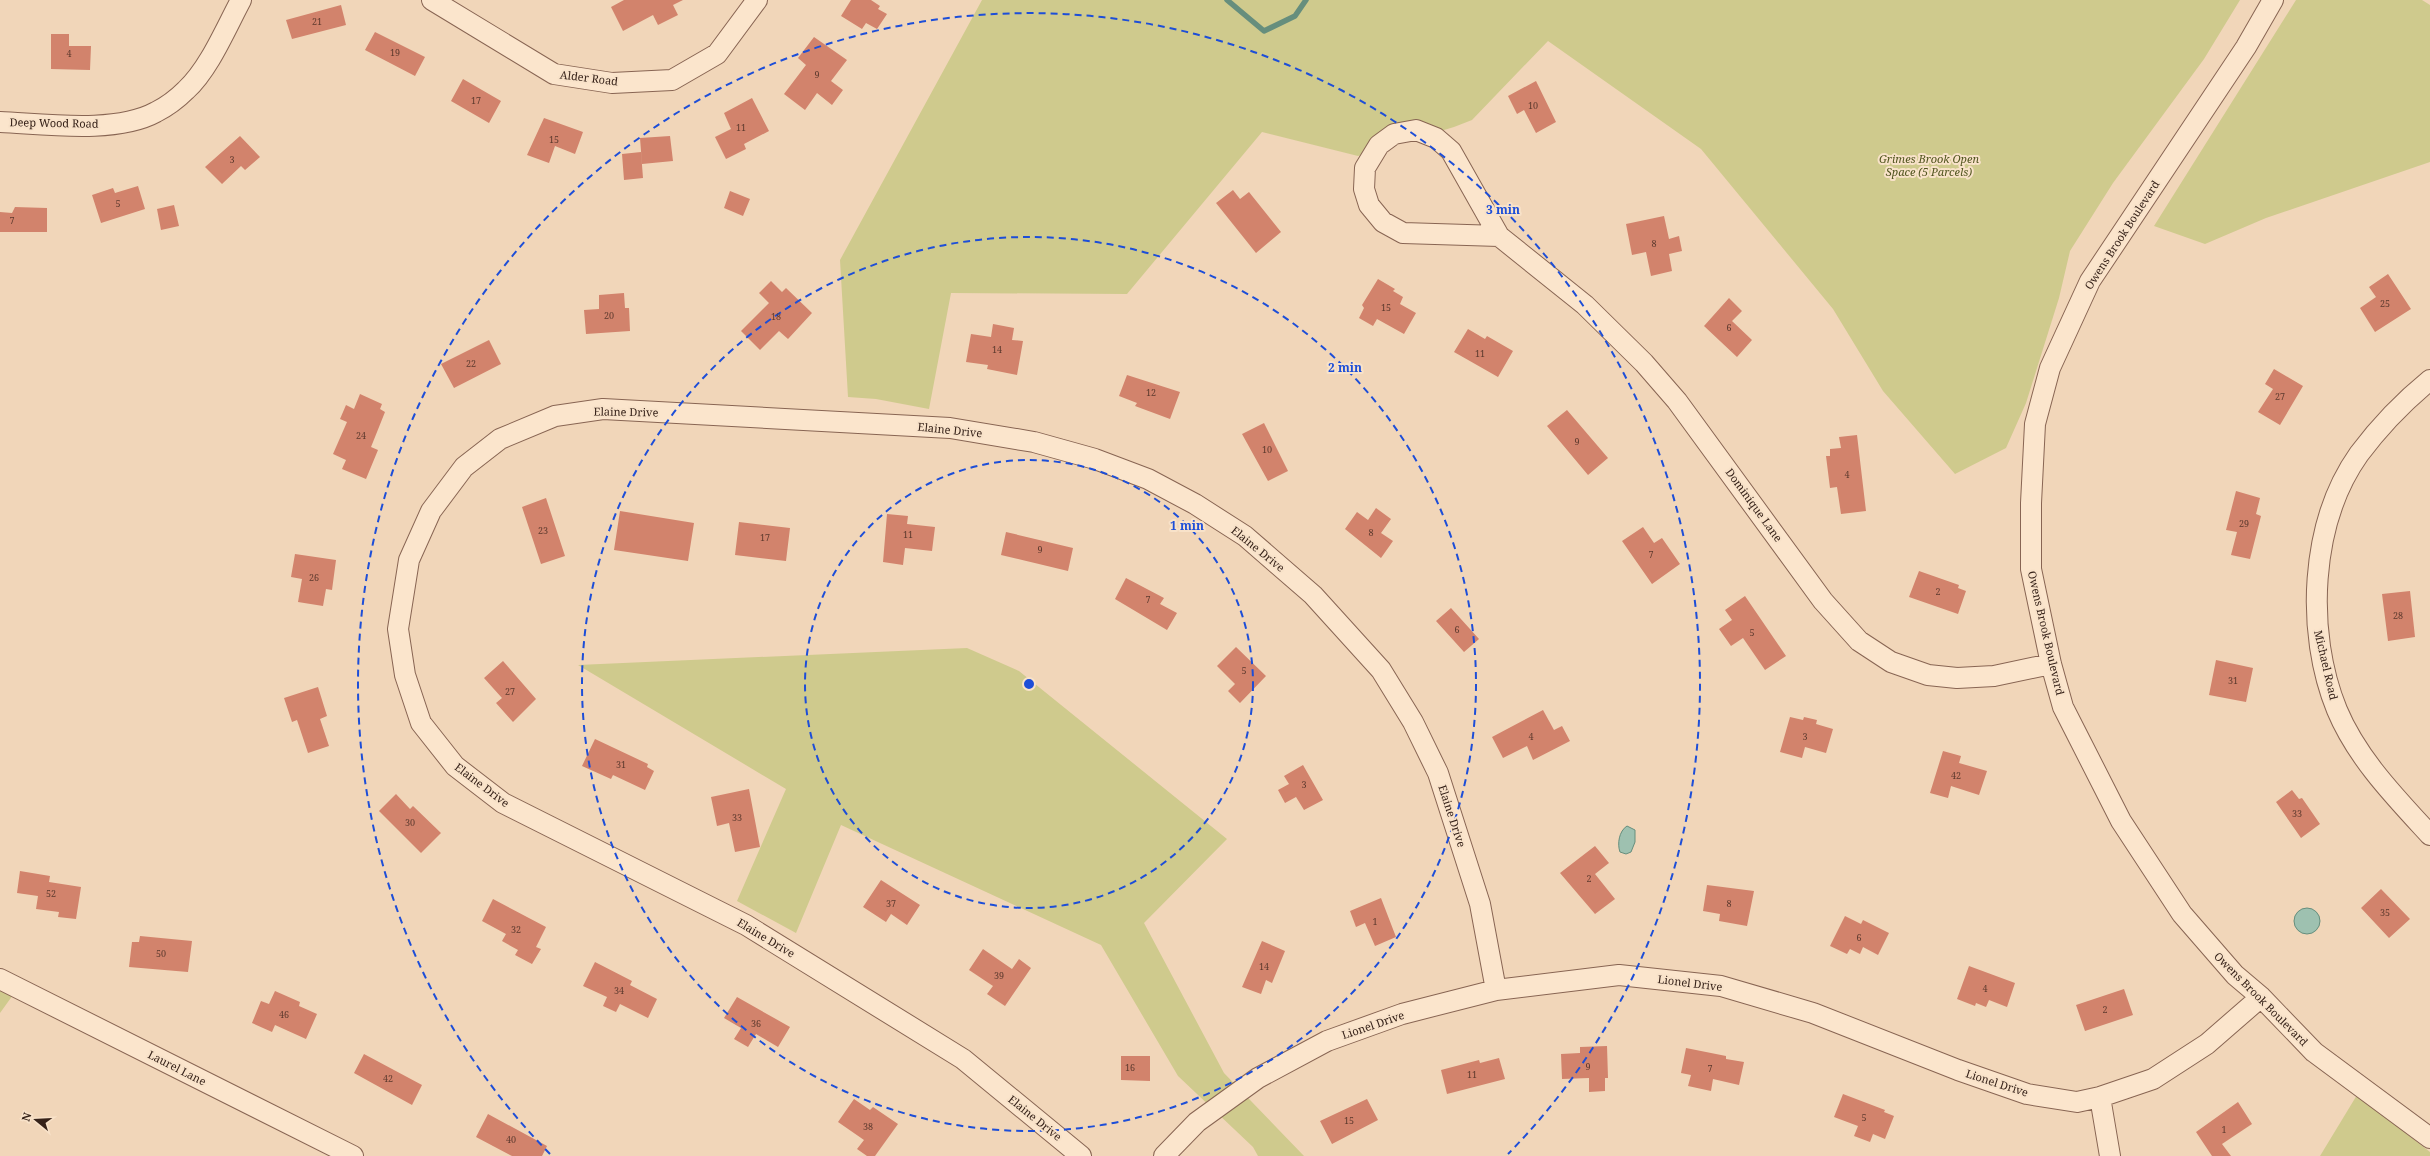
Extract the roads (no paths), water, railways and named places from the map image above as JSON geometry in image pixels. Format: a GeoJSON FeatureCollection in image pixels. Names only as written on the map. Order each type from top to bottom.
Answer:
{"type":"FeatureCollection","features":[{"type":"Feature","properties":{"kind":"street","name":"Deep Wood Road"},"geometry":{"type":"LineString","coordinates":[[0,122],[83,126],[122,123],[156,112],[186,90],[208,61],[241,0]]}},
{"type":"Feature","properties":{"kind":"street","name":"Alder Road"},"geometry":{"type":"LineString","coordinates":[[432,0],[554,74],[612,83],[672,80],[717,54],[757,0]]}},
{"type":"Feature","properties":{"kind":"street","name":"Owens Brook Boulevard"},"geometry":{"type":"LineString","coordinates":[[2273,0],[2246,47],[2090,282],[2050,368],[2035,424],[2031,503],[2031,569],[2051,664],[2063,707],[2121,821],[2182,914],[2235,975],[2261,998],[2314,1052],[2430,1138]]}},
{"type":"Feature","properties":{"kind":"street","name":"Dominique Lane"},"geometry":{"type":"LineString","coordinates":[[1499,236],[1403,233],[1383,222],[1369,205],[1364,189],[1365,168],[1378,145],[1394,134],[1416,130],[1436,138],[1451,151],[1499,236],[1585,305],[1644,363],[1677,401],[1823,601],[1859,641],[1891,662],[1928,675],[1957,678],[1994,676],[2051,664]]}},
{"type":"Feature","properties":{"kind":"street","name":"Michael Road"},"geometry":{"type":"LineString","coordinates":[[2430,380],[2400,405],[2377,432],[2359,455],[2342,484],[2327,525],[2318,568],[2317,600],[2318,632],[2326,673],[2337,710],[2355,744],[2383,783],[2430,835]]}},
{"type":"Feature","properties":{"kind":"street","name":"Elaine Drive"},"geometry":{"type":"LineString","coordinates":[[1081,1156],[962,1059],[746,925],[503,803],[455,766],[421,723],[405,675],[398,629],[409,560],[431,511],[464,467],[500,439],[555,416],[603,409],[950,428],[1034,442],[1094,459],[1148,479],[1195,504],[1244,536],[1313,595],[1381,670],[1413,722],[1438,773],[1480,904],[1496,990]]}},
{"type":"Feature","properties":{"kind":"street","name":"Lionel Drive"},"geometry":{"type":"LineString","coordinates":[[1164,1156],[1197,1122],[1252,1082],[1327,1041],[1402,1014],[1496,990],[1619,975],[1721,986],[1813,1013],[1958,1070],[2027,1094],[2077,1102],[2100,1097],[2153,1079],[2207,1044],[2261,998]]}},
{"type":"Feature","properties":{"kind":"street","name":"Laurel Lane"},"geometry":{"type":"LineString","coordinates":[[0,980],[353,1156]]}},
{"type":"Feature","properties":{"kind":"street"},"geometry":{"type":"LineString","coordinates":[[2100,1097],[2110,1156]]}},
{"type":"Feature","properties":{"kind":"waterway"},"geometry":{"type":"LineString","coordinates":[[1227,0],[1264,31],[1295,16],[1306,0]]}},
{"type":"Feature","properties":{"kind":"park label","name":"Grimes Brook Open Space (5 Parcels)"},"geometry":{"type":"Point","coordinates":[1929,165]}}]}
